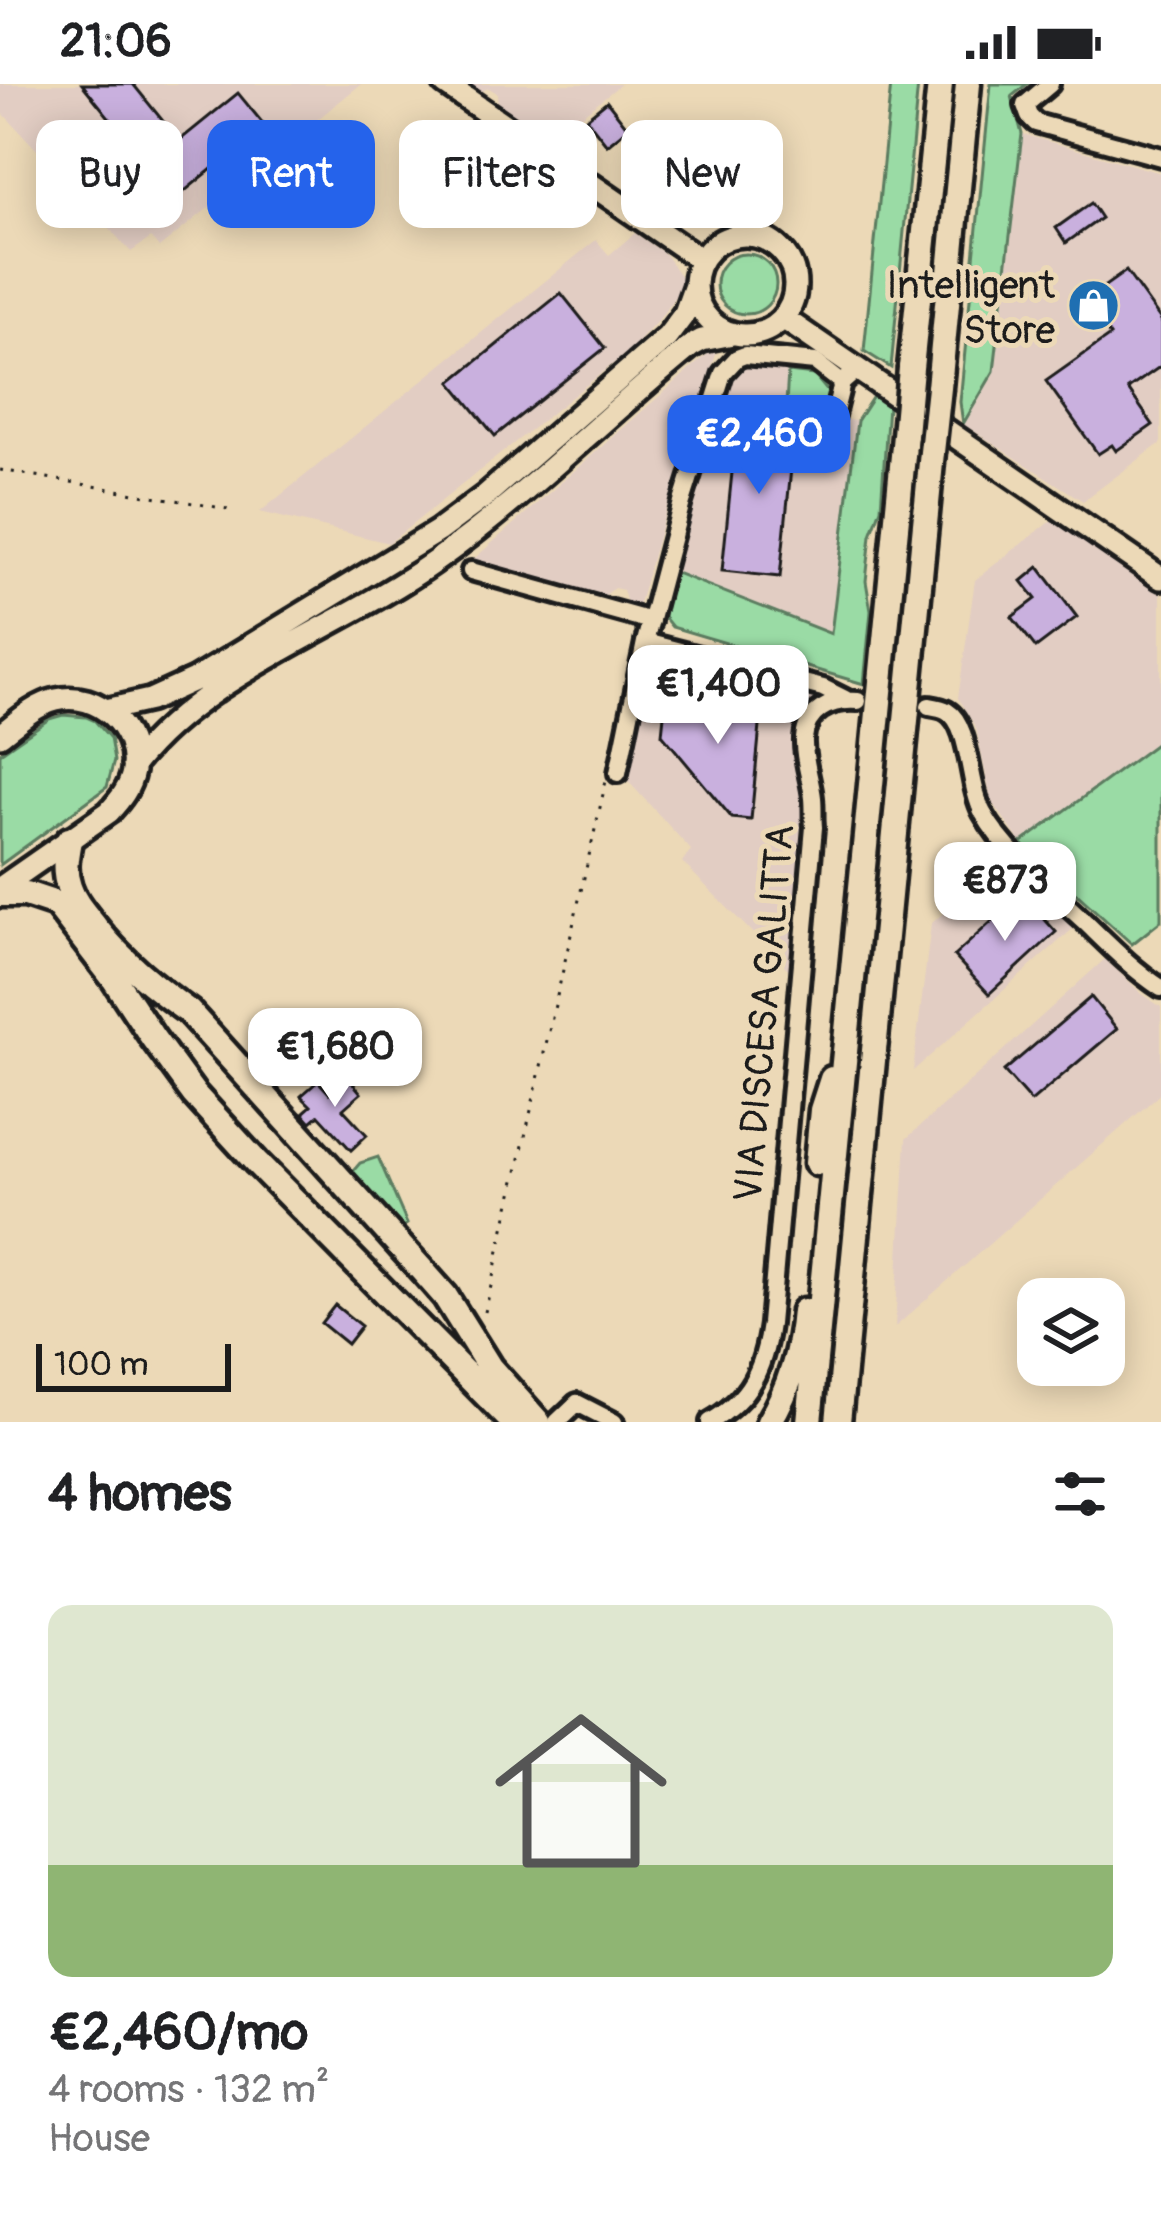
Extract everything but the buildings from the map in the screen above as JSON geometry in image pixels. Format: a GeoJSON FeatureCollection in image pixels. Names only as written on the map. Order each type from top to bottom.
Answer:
{"type":"FeatureCollection","features":[{"type":"Feature","properties":{"kind":"highway"},"geometry":{"type":"LineString","coordinates":[[809,1422],[940,84]]}},
{"type":"Feature","properties":{"kind":"highway"},"geometry":{"type":"LineString","coordinates":[[838,1422],[968,84]]}},
{"type":"Feature","properties":{"kind":"highway"},"geometry":{"type":"LineString","coordinates":[[69,840],[64,864],[69,887],[104,938],[147,982],[190,1012],[422,1270],[445,1296],[490,1368],[538,1422]]}},
{"type":"Feature","properties":{"kind":"highway"},"geometry":{"type":"LineString","coordinates":[[0,891],[56,904],[115,979],[194,1094],[513,1422]]}},
{"type":"Feature","properties":{"kind":"highway"},"geometry":{"type":"LineString","coordinates":[[770,1422],[794,1366],[803,1325],[822,1110],[846,1037]]}},
{"type":"Feature","properties":{"kind":"highway"},"geometry":{"type":"LineString","coordinates":[[843,1369],[849,1422]]}},
{"type":"Feature","properties":{"kind":"main road"},"geometry":{"type":"LineString","coordinates":[[445,84],[701,260]]}},
{"type":"Feature","properties":{"kind":"main road"},"geometry":{"type":"LineString","coordinates":[[106,710],[150,700],[194,680],[438,531],[485,496],[667,337],[685,313],[708,250],[728,237],[752,235],[783,251],[794,272],[794,296],[783,318],[766,331],[702,340],[691,346],[514,501],[436,561],[203,697],[151,742],[133,765]]}},
{"type":"Feature","properties":{"kind":"main road"},"geometry":{"type":"LineString","coordinates":[[695,285],[705,316],[733,334]]}},
{"type":"Feature","properties":{"kind":"main road"},"geometry":{"type":"LineString","coordinates":[[783,318],[850,376],[1161,578]]}},
{"type":"Feature","properties":{"kind":"main road"},"geometry":{"type":"LineString","coordinates":[[0,734],[39,707],[73,698],[90,702],[119,721],[133,753],[132,775],[110,812],[0,891]]}},
{"type":"Feature","properties":{"kind":"street"},"geometry":{"type":"LineString","coordinates":[[1049,84],[1025,105],[1036,123],[1161,157]]}},
{"type":"Feature","properties":{"kind":"street"},"geometry":{"type":"LineString","coordinates":[[618,773],[645,642],[682,502],[716,390],[730,364],[745,355],[815,362],[850,376],[833,418]]}},
{"type":"Feature","properties":{"kind":"street"},"geometry":{"type":"LineString","coordinates":[[471,572],[651,621]]}},
{"type":"Feature","properties":{"kind":"street","name":"VIA DISCESA GALITTA"},"geometry":{"type":"LineString","coordinates":[[645,642],[824,688],[852,700],[820,709],[805,730],[813,797],[812,863],[770,1324],[761,1368],[735,1404],[710,1422]]}},
{"type":"Feature","properties":{"kind":"street"},"geometry":{"type":"LineString","coordinates":[[929,706],[949,711],[961,726],[974,791],[984,816],[1002,839],[1127,962],[1161,988]]}},
{"type":"Feature","properties":{"kind":"street"},"geometry":{"type":"LineString","coordinates":[[557,1422],[577,1403],[614,1422]]}},
{"type":"Feature","properties":{"kind":"path"},"geometry":{"type":"LineString","coordinates":[[0,470],[234,510]]}},
{"type":"Feature","properties":{"kind":"path"},"geometry":{"type":"LineString","coordinates":[[485,1312],[608,771],[618,773]]}},
{"type":"Feature","properties":{"kind":"shaded area"},"geometry":{"type":"Polygon","coordinates":[[[0,84],[361,84],[317,120],[207,120],[207,209],[159,248],[151,238],[131,252],[109,228],[183,228],[183,120],[36,120],[36,149],[0,110],[0,84]]]}},
{"type":"Feature","properties":{"kind":"shaded area"},"geometry":{"type":"Polygon","coordinates":[[[467,84],[621,84],[576,120],[518,120],[498,107],[497,93],[489,88],[479,92],[467,84]]]}},
{"type":"Feature","properties":{"kind":"shaded area"},"geometry":{"type":"Polygon","coordinates":[[[1022,134],[1161,173],[1161,443],[1083,501],[963,424],[994,371],[1022,134]]]}},
{"type":"Feature","properties":{"kind":"shaded area"},"geometry":{"type":"Polygon","coordinates":[[[635,233],[664,253],[681,277],[678,292],[660,318],[633,348],[389,543],[260,512],[596,240],[609,255],[635,233]]]}},
{"type":"Feature","properties":{"kind":"shaded area"},"geometry":{"type":"Polygon","coordinates":[[[712,350],[717,351],[637,610],[628,607],[623,590],[614,588],[598,601],[468,564],[712,350]]]}},
{"type":"Feature","properties":{"kind":"shaded area"},"geometry":{"type":"Polygon","coordinates":[[[742,367],[814,375],[829,393],[824,418],[857,421],[831,635],[671,571],[722,394],[742,367]]]}},
{"type":"Feature","properties":{"kind":"shaded area"},"geometry":{"type":"Polygon","coordinates":[[[1057,516],[1161,592],[1161,740],[1021,843],[991,800],[976,728],[958,698],[975,580],[1057,516]]]}},
{"type":"Feature","properties":{"kind":"shaded area"},"geometry":{"type":"Polygon","coordinates":[[[666,664],[776,689],[775,701],[795,705],[806,696],[817,702],[806,712],[795,737],[804,822],[792,973],[682,862],[691,850],[628,781],[652,670],[666,664]]]}},
{"type":"Feature","properties":{"kind":"shaded area"},"geometry":{"type":"Polygon","coordinates":[[[1004,858],[1076,926],[913,1071],[931,924],[1004,858]]]}},
{"type":"Feature","properties":{"kind":"shaded area"},"geometry":{"type":"Polygon","coordinates":[[[1105,959],[1161,1007],[1161,1093],[895,1327],[906,1139],[1105,959]]]}},
{"type":"Feature","properties":{"kind":"green space"},"geometry":{"type":"Polygon","coordinates":[[[891,84],[918,84],[891,368],[864,351],[891,84]]]}},
{"type":"Feature","properties":{"kind":"green space"},"geometry":{"type":"Polygon","coordinates":[[[991,84],[1027,84],[1012,96],[1022,134],[994,371],[963,424],[960,402],[991,84]]]}},
{"type":"Feature","properties":{"kind":"green space"},"geometry":{"type":"Polygon","coordinates":[[[746,254],[767,263],[776,284],[767,305],[746,314],[725,305],[716,284],[725,263],[746,254]]]}},
{"type":"Feature","properties":{"kind":"green space"},"geometry":{"type":"Polygon","coordinates":[[[788,372],[814,375],[829,393],[825,410],[786,404],[788,372]]]}},
{"type":"Feature","properties":{"kind":"green space"},"geometry":{"type":"Polygon","coordinates":[[[874,395],[888,405],[881,508],[871,535],[866,581],[871,611],[864,684],[672,627],[664,617],[671,571],[831,634],[857,421],[874,395]]]}},
{"type":"Feature","properties":{"kind":"green space"},"geometry":{"type":"Polygon","coordinates":[[[63,715],[95,721],[110,738],[114,761],[107,787],[0,865],[0,753],[49,719],[63,715]]]}},
{"type":"Feature","properties":{"kind":"green space"},"geometry":{"type":"Polygon","coordinates":[[[1161,740],[1161,921],[1132,944],[1021,843],[1161,740]]]}},
{"type":"Feature","properties":{"kind":"green space"},"geometry":{"type":"Polygon","coordinates":[[[378,1157],[407,1224],[399,1230],[348,1177],[360,1163],[378,1157]]]}},
{"type":"Feature","properties":{"kind":"place","name":"Intelligent Store"},"geometry":{"type":"Point","coordinates":[1094,306]}}]}
